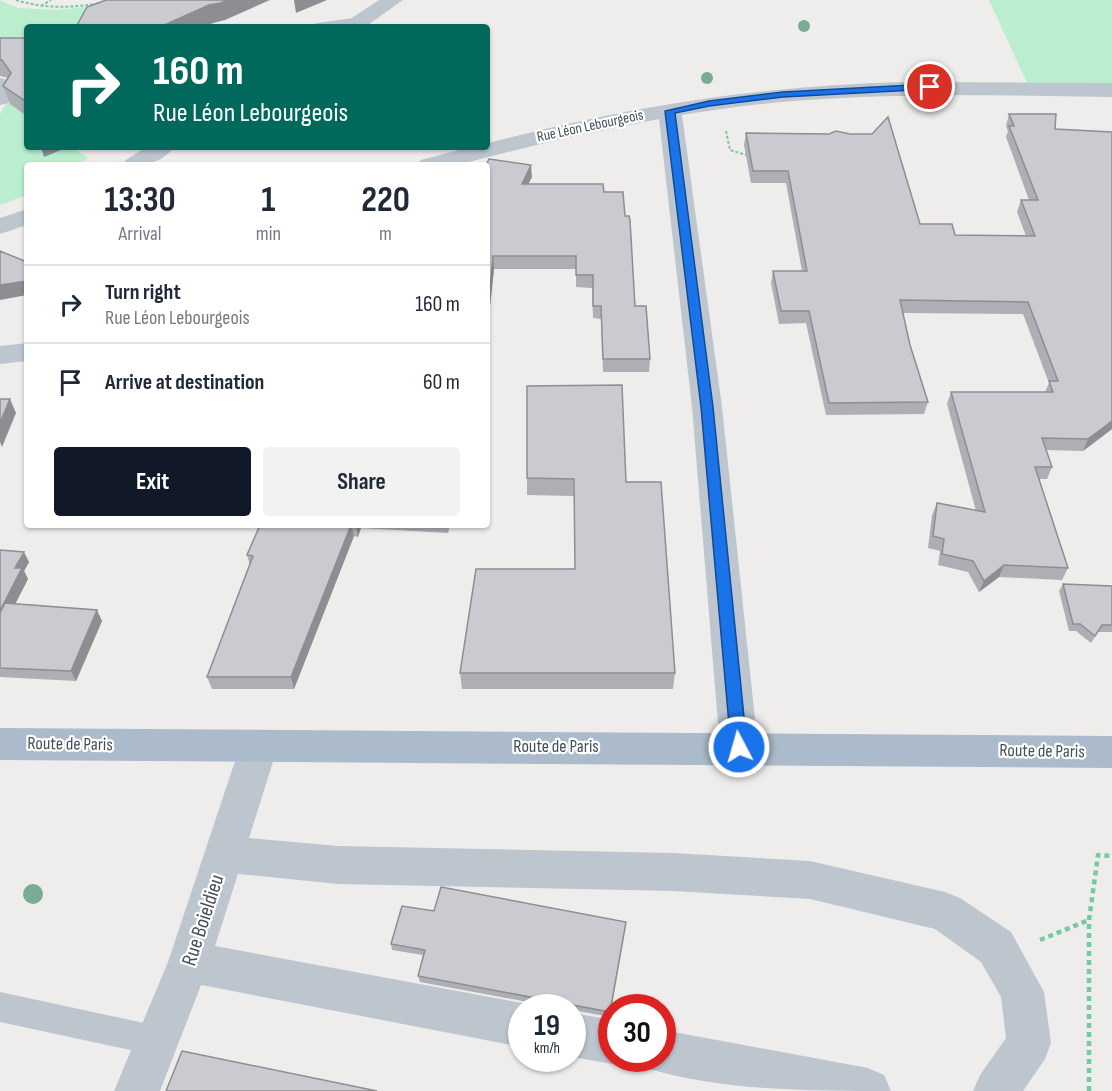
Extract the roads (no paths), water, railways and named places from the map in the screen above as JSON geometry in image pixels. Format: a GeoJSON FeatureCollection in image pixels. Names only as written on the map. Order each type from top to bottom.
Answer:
{"type":"FeatureCollection","features":[{"type":"Feature","properties":{"kind":"main road","name":"Route de Paris"},"geometry":{"type":"LineString","coordinates":[[0,744],[739,747],[1112,752]]}},
{"type":"Feature","properties":{"kind":"street"},"geometry":{"type":"LineString","coordinates":[[356,24],[393,0]]}},
{"type":"Feature","properties":{"kind":"street"},"geometry":{"type":"LineString","coordinates":[[0,85],[4,92],[0,98]]}},
{"type":"Feature","properties":{"kind":"street","name":"Rue Léon Lebourgeois"},"geometry":{"type":"LineString","coordinates":[[490,150],[580,127],[709,104],[774,96],[872,89],[951,87],[1112,90]]}},
{"type":"Feature","properties":{"kind":"street"},"geometry":{"type":"LineString","coordinates":[[670,111],[707,407],[739,747]]}},
{"type":"Feature","properties":{"kind":"street","name":"Rue Léon Lebourgeois"},"geometry":{"type":"LineString","coordinates":[[441,162],[489,150]]}},
{"type":"Feature","properties":{"kind":"street"},"geometry":{"type":"LineString","coordinates":[[0,226],[24,218]]}},
{"type":"Feature","properties":{"kind":"street"},"geometry":{"type":"LineString","coordinates":[[0,355],[24,352]]}},
{"type":"Feature","properties":{"kind":"street","name":"Rue Boieldieu"},"geometry":{"type":"LineString","coordinates":[[137,1091],[189,962],[259,746]]}},
{"type":"Feature","properties":{"kind":"street"},"geometry":{"type":"LineString","coordinates":[[224,854],[338,865],[673,872],[810,880],[945,912],[996,947],[1022,992],[1029,1043],[996,1091]]}},
{"type":"Feature","properties":{"kind":"street"},"geometry":{"type":"LineString","coordinates":[[189,962],[508,1022]]}},
{"type":"Feature","properties":{"kind":"street"},"geometry":{"type":"LineString","coordinates":[[676,1054],[868,1091]]}},
{"type":"Feature","properties":{"kind":"lane"},"geometry":{"type":"LineString","coordinates":[[0,1007],[158,1041]]}}]}
